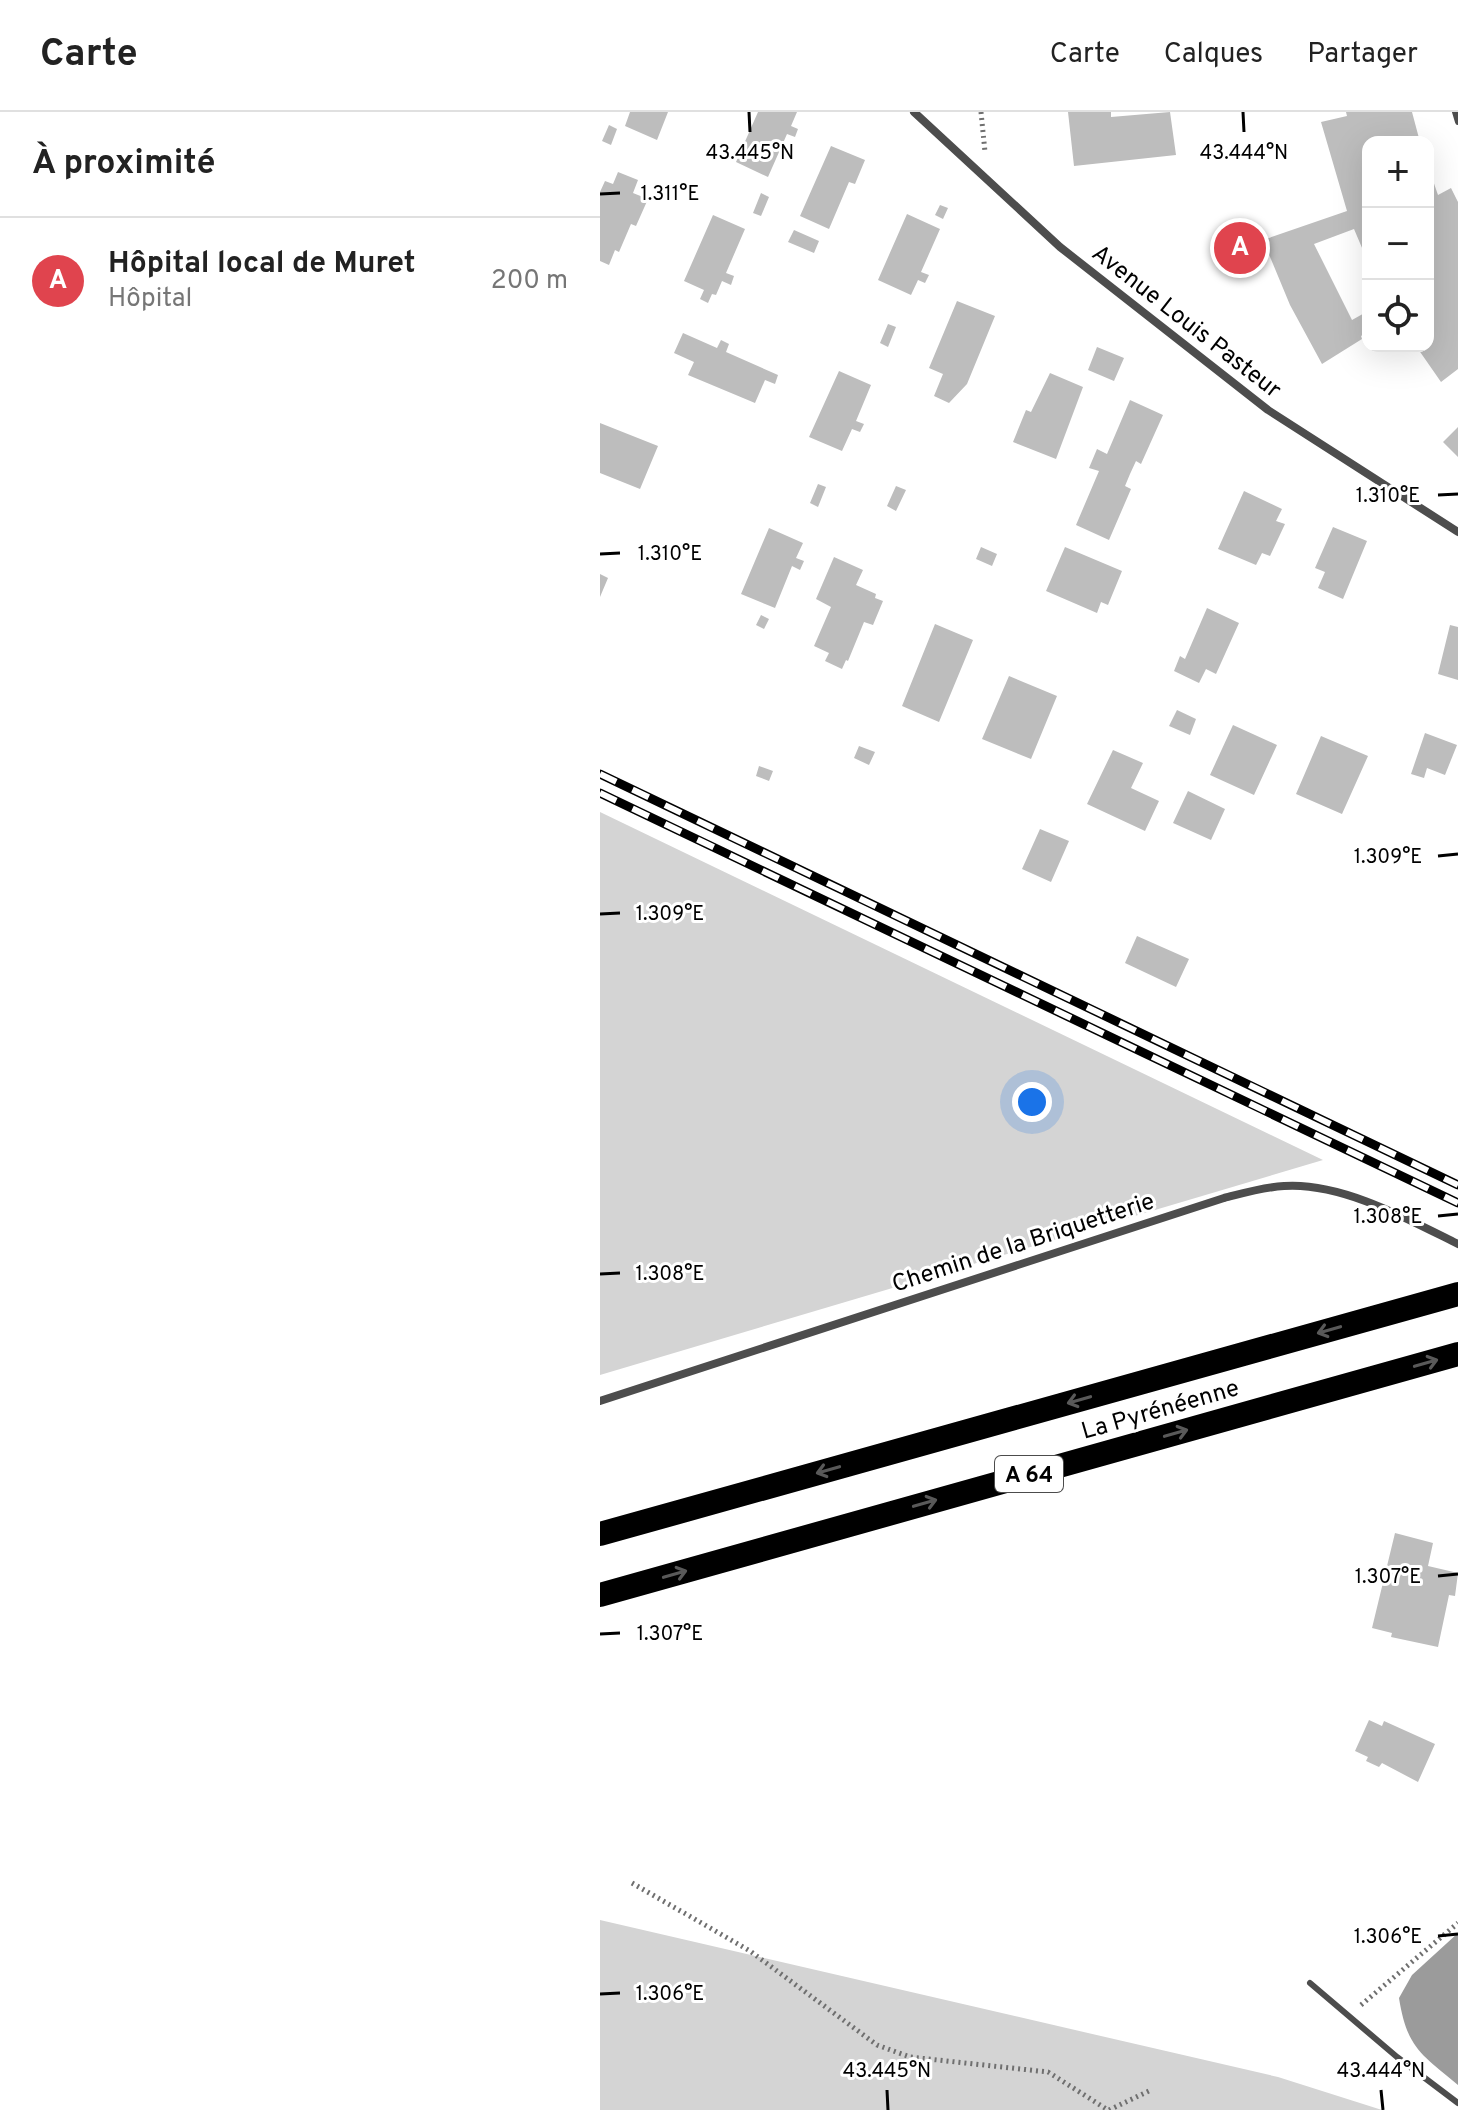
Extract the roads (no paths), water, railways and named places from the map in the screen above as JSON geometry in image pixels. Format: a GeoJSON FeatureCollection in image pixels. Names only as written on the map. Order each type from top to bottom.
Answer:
{"type":"FeatureCollection","features":[{"type":"Feature","properties":{"kind":"highway","name":"La Pyrénéenne"},"geometry":{"type":"LineString","coordinates":[[600,1534],[1458,1294]]}},
{"type":"Feature","properties":{"kind":"highway","name":"La Pyrénéenne"},"geometry":{"type":"LineString","coordinates":[[600,1595],[1458,1354]]}},
{"type":"Feature","properties":{"kind":"street","name":"Avenue Louis Pasteur"},"geometry":{"type":"LineString","coordinates":[[914,112],[1060,247],[1268,410],[1458,532]]}},
{"type":"Feature","properties":{"kind":"street","name":"Chemin de la Briquetterie"},"geometry":{"type":"LineString","coordinates":[[600,1401],[1209,1203],[1263,1189],[1307,1186],[1337,1193],[1402,1216],[1458,1244]]}},
{"type":"Feature","properties":{"kind":"lane"},"geometry":{"type":"LineString","coordinates":[[1455,112],[1458,122]]}},
{"type":"Feature","properties":{"kind":"lane"},"geometry":{"type":"LineString","coordinates":[[1310,1983],[1458,2103]]}},
{"type":"Feature","properties":{"kind":"railway"},"geometry":{"type":"LineString","coordinates":[[600,774],[1458,1185]]}},
{"type":"Feature","properties":{"kind":"railway"},"geometry":{"type":"LineString","coordinates":[[600,793],[1458,1203]]}},
{"type":"Feature","properties":{"kind":"place","name":"Hôpital local de Muret"},"geometry":{"type":"Point","coordinates":[1240,248]}}]}
